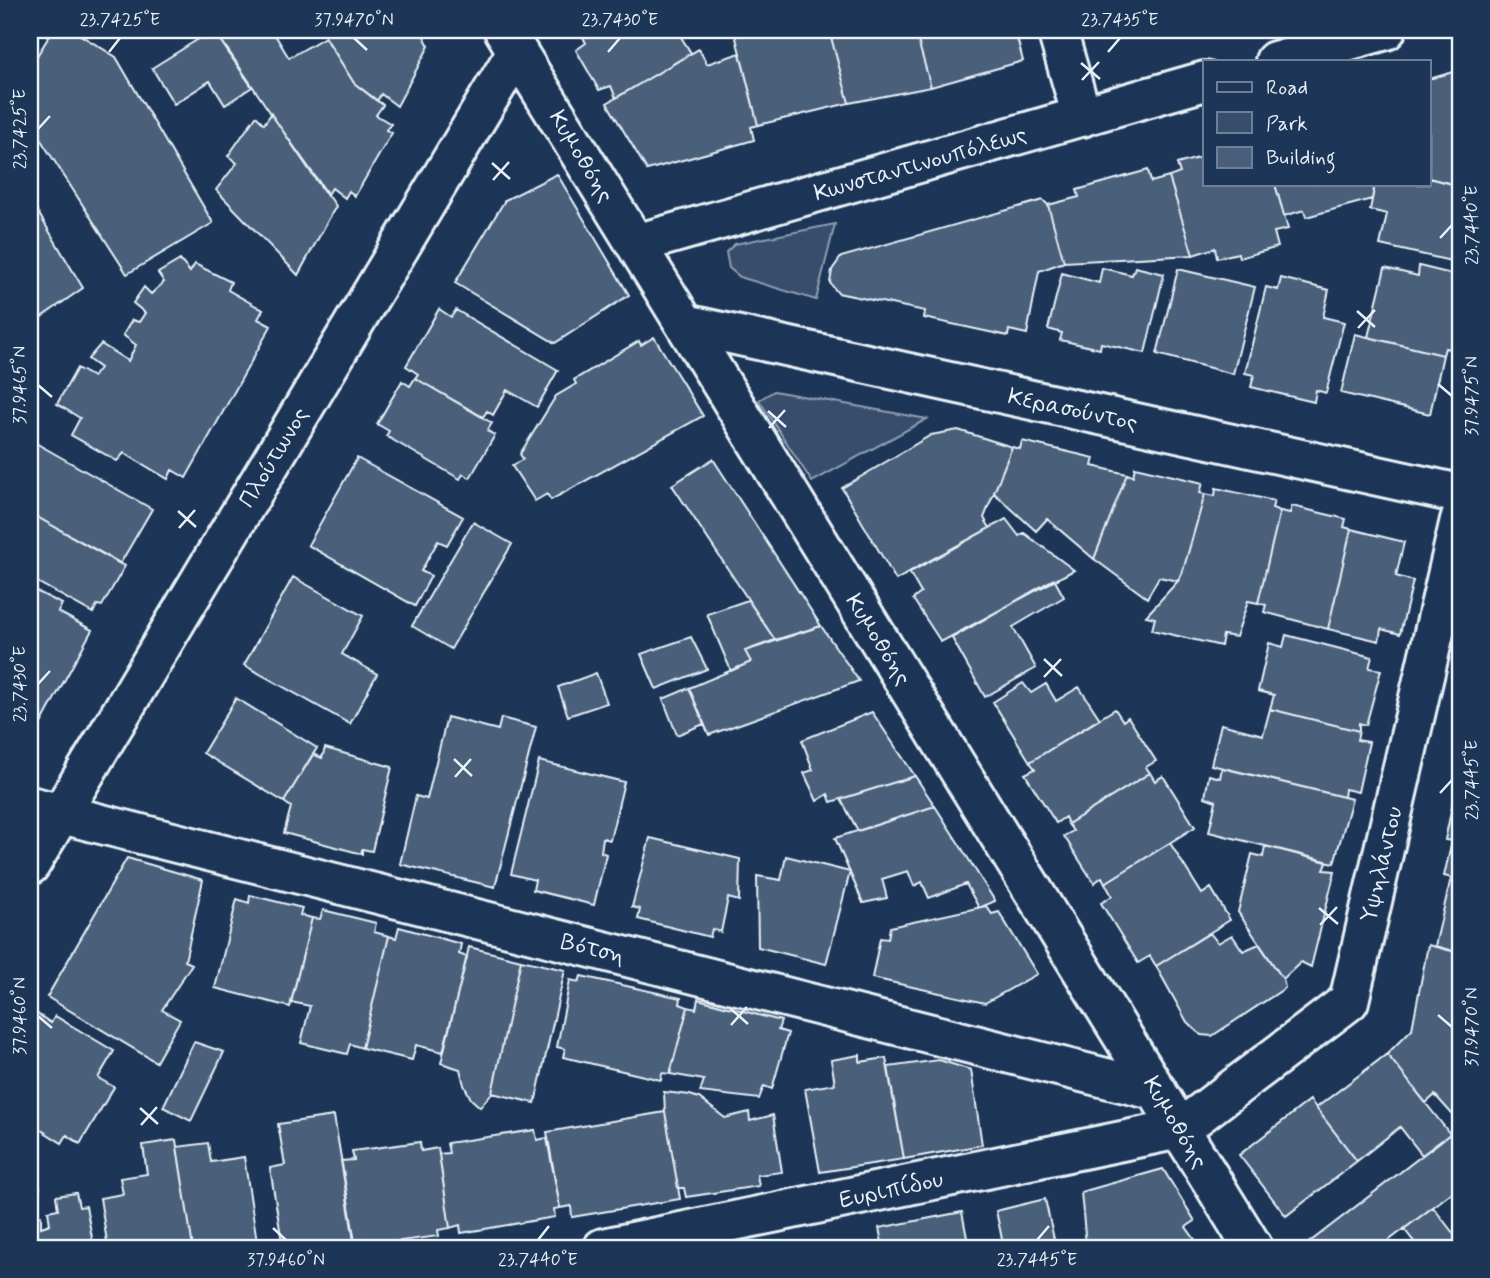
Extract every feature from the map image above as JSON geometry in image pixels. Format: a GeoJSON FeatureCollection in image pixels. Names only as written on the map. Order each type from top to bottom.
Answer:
{"type":"FeatureCollection","features":[{"type":"Feature","properties":{"kind":"street"},"geometry":{"type":"LineString","coordinates":[[1057,30],[1082,117]]}},
{"type":"Feature","properties":{"kind":"street"},"geometry":{"type":"LineString","coordinates":[[1279,60],[1386,30]]}},
{"type":"Feature","properties":{"kind":"street","name":"Κυμοθόης"},"geometry":{"type":"LineString","coordinates":[[511,40],[1253,1248]]}},
{"type":"Feature","properties":{"kind":"street","name":"Πλούτωνος"},"geometry":{"type":"LineString","coordinates":[[30,865],[45,810],[511,40]]}},
{"type":"Feature","properties":{"kind":"street","name":"Κωνσταντινουπόλεως"},"geometry":{"type":"LineString","coordinates":[[636,244],[1203,83]]}},
{"type":"Feature","properties":{"kind":"street","name":"Κερασούντος"},"geometry":{"type":"LineString","coordinates":[[685,324],[1460,494]]}},
{"type":"Feature","properties":{"kind":"street","name":"Υψηλάντου"},"geometry":{"type":"LineString","coordinates":[[1180,1129],[1349,1000],[1460,520]]}},
{"type":"Feature","properties":{"kind":"street","name":"Βότση"},"geometry":{"type":"LineString","coordinates":[[45,810],[1157,1091]]}},
{"type":"Feature","properties":{"kind":"street","name":"Ευριπίδου"},"geometry":{"type":"LineString","coordinates":[[603,1248],[1180,1129]]}},
{"type":"Feature","properties":{"kind":"green space"},"geometry":{"type":"Polygon","coordinates":[[[835,224],[816,300],[740,277],[729,268],[726,252],[735,244],[835,224]]]}},
{"type":"Feature","properties":{"kind":"green space"},"geometry":{"type":"Polygon","coordinates":[[[774,391],[927,419],[812,482],[759,400],[774,391]]]}},
{"type":"Feature","properties":{"kind":"building"},"geometry":{"type":"Polygon","coordinates":[[[53,30],[72,30],[116,57],[213,223],[127,274],[30,123],[30,67],[53,30]]]}},
{"type":"Feature","properties":{"kind":"building"},"geometry":{"type":"Polygon","coordinates":[[[213,30],[252,87],[225,105],[210,81],[174,104],[152,68],[213,30]]]}},
{"type":"Feature","properties":{"kind":"building"},"geometry":{"type":"Polygon","coordinates":[[[222,30],[259,30],[261,33],[272,30],[289,58],[325,37],[354,83],[383,105],[376,115],[391,124],[386,130],[392,133],[355,196],[349,191],[345,198],[332,188],[327,196],[217,34],[222,30]]]}},
{"type":"Feature","properties":{"kind":"building"},"geometry":{"type":"Polygon","coordinates":[[[321,30],[421,30],[429,46],[397,106],[381,94],[377,101],[354,83],[321,30]]]}},
{"type":"Feature","properties":{"kind":"building"},"geometry":{"type":"Polygon","coordinates":[[[591,30],[690,30],[692,32],[681,37],[691,53],[616,98],[611,86],[599,90],[576,50],[586,43],[582,35],[591,30]]]}},
{"type":"Feature","properties":{"kind":"building"},"geometry":{"type":"Polygon","coordinates":[[[734,30],[829,30],[849,103],[758,125],[734,30]]]}},
{"type":"Feature","properties":{"kind":"building"},"geometry":{"type":"Polygon","coordinates":[[[829,30],[915,30],[931,87],[849,103],[829,30]]]}},
{"type":"Feature","properties":{"kind":"building"},"geometry":{"type":"Polygon","coordinates":[[[915,30],[1015,30],[1023,61],[931,87],[915,30]]]}},
{"type":"Feature","properties":{"kind":"building"},"geometry":{"type":"Polygon","coordinates":[[[699,49],[707,64],[740,53],[758,125],[751,127],[754,140],[647,170],[607,103],[699,49]]]}},
{"type":"Feature","properties":{"kind":"building"},"geometry":{"type":"Polygon","coordinates":[[[1460,70],[1460,186],[1430,178],[1430,79],[1460,70]]]}},
{"type":"Feature","properties":{"kind":"building"},"geometry":{"type":"Polygon","coordinates":[[[271,114],[336,206],[298,275],[216,190],[237,163],[228,156],[256,116],[264,124],[271,114]]]}},
{"type":"Feature","properties":{"kind":"building"},"geometry":{"type":"Polygon","coordinates":[[[1203,157],[1203,186],[1276,186],[1288,229],[1274,232],[1278,247],[1239,258],[1238,253],[1217,258],[1215,248],[1193,255],[1169,177],[1180,173],[1177,164],[1203,157]]]}},
{"type":"Feature","properties":{"kind":"building"},"geometry":{"type":"Polygon","coordinates":[[[1148,170],[1151,182],[1169,177],[1193,255],[1064,262],[1048,205],[1079,197],[1077,190],[1148,170]]]}},
{"type":"Feature","properties":{"kind":"building"},"geometry":{"type":"Polygon","coordinates":[[[557,174],[629,295],[555,343],[455,283],[505,200],[557,174]]]}},
{"type":"Feature","properties":{"kind":"building"},"geometry":{"type":"Polygon","coordinates":[[[1430,178],[1460,186],[1460,263],[1380,245],[1387,214],[1370,210],[1375,186],[1430,186],[1430,178]]]}},
{"type":"Feature","properties":{"kind":"building"},"geometry":{"type":"Polygon","coordinates":[[[1276,186],[1375,186],[1372,199],[1306,217],[1304,210],[1284,216],[1276,186]]]}},
{"type":"Feature","properties":{"kind":"building"},"geometry":{"type":"Polygon","coordinates":[[[30,199],[83,288],[30,325],[30,199]]]}},
{"type":"Feature","properties":{"kind":"building"},"geometry":{"type":"Polygon","coordinates":[[[1043,200],[1048,205],[1064,262],[1039,271],[1027,334],[1009,330],[1008,336],[924,318],[925,311],[838,293],[830,283],[832,270],[841,257],[1043,200]]]}},
{"type":"Feature","properties":{"kind":"building"},"geometry":{"type":"Polygon","coordinates":[[[180,260],[190,272],[195,264],[231,282],[228,290],[263,310],[258,319],[271,326],[186,478],[172,470],[168,479],[124,453],[117,461],[71,435],[80,418],[57,404],[77,368],[93,377],[100,368],[88,359],[101,344],[128,361],[136,345],[123,335],[132,320],[139,322],[145,313],[133,303],[144,287],[151,294],[164,282],[158,273],[180,260]]]}},
{"type":"Feature","properties":{"kind":"building"},"geometry":{"type":"Polygon","coordinates":[[[1419,266],[1460,276],[1460,324],[1454,350],[1445,348],[1443,355],[1368,337],[1385,268],[1418,276],[1419,266]]]}},
{"type":"Feature","properties":{"kind":"building"},"geometry":{"type":"Polygon","coordinates":[[[1135,267],[1164,274],[1145,353],[1101,343],[1100,349],[1060,340],[1062,333],[1048,329],[1062,273],[1099,283],[1102,268],[1132,275],[1135,267]]]}},
{"type":"Feature","properties":{"kind":"building"},"geometry":{"type":"Polygon","coordinates":[[[1178,269],[1255,287],[1233,374],[1157,354],[1178,269]]]}},
{"type":"Feature","properties":{"kind":"building"},"geometry":{"type":"Polygon","coordinates":[[[1281,278],[1329,290],[1323,317],[1344,322],[1326,393],[1316,390],[1314,402],[1251,387],[1254,375],[1245,373],[1266,287],[1278,290],[1281,278]]]}},
{"type":"Feature","properties":{"kind":"building"},"geometry":{"type":"Polygon","coordinates":[[[439,309],[451,317],[456,310],[558,370],[537,407],[507,390],[493,415],[487,411],[483,417],[415,378],[418,374],[406,366],[439,309]]]}},
{"type":"Feature","properties":{"kind":"building"},"geometry":{"type":"Polygon","coordinates":[[[1355,334],[1443,355],[1430,414],[1341,393],[1355,334]]]}},
{"type":"Feature","properties":{"kind":"building"},"geometry":{"type":"Polygon","coordinates":[[[654,337],[703,416],[551,500],[547,494],[535,501],[512,466],[523,459],[520,454],[556,396],[576,384],[574,380],[639,341],[641,345],[654,337]]]}},
{"type":"Feature","properties":{"kind":"building"},"geometry":{"type":"Polygon","coordinates":[[[415,378],[492,423],[487,431],[495,435],[470,478],[463,474],[460,479],[386,436],[389,431],[377,424],[402,381],[410,386],[415,378]]]}},
{"type":"Feature","properties":{"kind":"building"},"geometry":{"type":"Polygon","coordinates":[[[958,430],[1012,447],[984,518],[990,528],[896,580],[842,488],[931,435],[958,430]]]}},
{"type":"Feature","properties":{"kind":"building"},"geometry":{"type":"Polygon","coordinates":[[[1022,441],[1094,458],[1092,466],[1127,474],[1094,559],[1047,519],[1036,531],[994,493],[1012,447],[1020,449],[1022,441]]]}},
{"type":"Feature","properties":{"kind":"building"},"geometry":{"type":"Polygon","coordinates":[[[34,442],[152,509],[120,564],[30,513],[30,450],[34,442]]]}},
{"type":"Feature","properties":{"kind":"building"},"geometry":{"type":"Polygon","coordinates":[[[357,458],[463,517],[447,545],[438,541],[421,571],[431,576],[415,606],[308,545],[357,458]]]}},
{"type":"Feature","properties":{"kind":"building"},"geometry":{"type":"Polygon","coordinates":[[[713,459],[821,626],[775,640],[672,485],[713,459]]]}},
{"type":"Feature","properties":{"kind":"building"},"geometry":{"type":"Polygon","coordinates":[[[1135,467],[1203,483],[1200,493],[1205,494],[1182,574],[1178,581],[1159,577],[1147,598],[1094,559],[1127,474],[1133,476],[1135,467]]]}},
{"type":"Feature","properties":{"kind":"building"},"geometry":{"type":"Polygon","coordinates":[[[1216,488],[1274,501],[1272,508],[1280,511],[1258,603],[1248,601],[1236,637],[1223,635],[1221,646],[1152,630],[1155,618],[1146,616],[1182,574],[1205,494],[1215,496],[1216,488]]]}},
{"type":"Feature","properties":{"kind":"building"},"geometry":{"type":"Polygon","coordinates":[[[1292,506],[1346,519],[1344,527],[1351,529],[1328,629],[1264,612],[1266,605],[1258,603],[1280,511],[1290,513],[1292,506]]]}},
{"type":"Feature","properties":{"kind":"building"},"geometry":{"type":"Polygon","coordinates":[[[30,513],[125,566],[102,606],[97,605],[93,613],[30,578],[30,513]]]}},
{"type":"Feature","properties":{"kind":"building"},"geometry":{"type":"Polygon","coordinates":[[[1006,519],[1019,536],[1024,533],[1074,570],[941,642],[913,599],[921,593],[909,572],[1006,519]]]}},
{"type":"Feature","properties":{"kind":"building"},"geometry":{"type":"Polygon","coordinates":[[[473,522],[512,544],[451,649],[412,626],[473,522]]]}},
{"type":"Feature","properties":{"kind":"building"},"geometry":{"type":"Polygon","coordinates":[[[1351,529],[1404,542],[1396,576],[1413,581],[1400,634],[1381,629],[1379,641],[1328,629],[1351,529]]]}},
{"type":"Feature","properties":{"kind":"building"},"geometry":{"type":"Polygon","coordinates":[[[293,577],[363,616],[342,654],[377,674],[350,724],[244,665],[293,577]]]}},
{"type":"Feature","properties":{"kind":"building"},"geometry":{"type":"Polygon","coordinates":[[[1054,579],[1064,597],[1013,627],[1036,668],[985,697],[952,638],[1054,579]]]}},
{"type":"Feature","properties":{"kind":"building"},"geometry":{"type":"Polygon","coordinates":[[[30,588],[62,604],[58,612],[92,630],[38,729],[30,727],[30,588]]]}},
{"type":"Feature","properties":{"kind":"building"},"geometry":{"type":"Polygon","coordinates":[[[748,600],[775,640],[745,651],[751,662],[731,671],[707,614],[748,600]]]}},
{"type":"Feature","properties":{"kind":"building"},"geometry":{"type":"Polygon","coordinates":[[[821,626],[859,681],[709,735],[689,688],[751,662],[745,651],[821,626]]]}},
{"type":"Feature","properties":{"kind":"building"},"geometry":{"type":"Polygon","coordinates":[[[1286,635],[1372,657],[1369,668],[1381,670],[1366,725],[1359,723],[1359,731],[1270,709],[1274,695],[1258,691],[1269,643],[1283,647],[1286,635]]]}},
{"type":"Feature","properties":{"kind":"building"},"geometry":{"type":"Polygon","coordinates":[[[691,637],[707,669],[656,689],[641,654],[691,637]]]}},
{"type":"Feature","properties":{"kind":"building"},"geometry":{"type":"Polygon","coordinates":[[[596,673],[607,703],[568,716],[558,687],[596,673]]]}},
{"type":"Feature","properties":{"kind":"building"},"geometry":{"type":"Polygon","coordinates":[[[1023,683],[1031,693],[1046,684],[1056,701],[1079,687],[1100,719],[1030,762],[993,702],[1023,683]]]}},
{"type":"Feature","properties":{"kind":"building"},"geometry":{"type":"Polygon","coordinates":[[[689,688],[704,724],[677,735],[663,699],[689,688]]]}},
{"type":"Feature","properties":{"kind":"building"},"geometry":{"type":"Polygon","coordinates":[[[236,698],[317,748],[284,802],[203,753],[236,698]]]}},
{"type":"Feature","properties":{"kind":"building"},"geometry":{"type":"Polygon","coordinates":[[[1115,709],[1123,721],[1128,717],[1156,761],[1146,767],[1150,773],[1068,824],[1065,817],[1056,823],[1025,774],[1035,769],[1030,762],[1115,709]]]}},
{"type":"Feature","properties":{"kind":"building"},"geometry":{"type":"Polygon","coordinates":[[[1270,709],[1359,731],[1357,740],[1369,742],[1358,792],[1345,789],[1344,797],[1211,765],[1221,724],[1263,735],[1270,709]]]}},
{"type":"Feature","properties":{"kind":"building"},"geometry":{"type":"Polygon","coordinates":[[[872,712],[915,776],[831,802],[828,794],[817,801],[804,773],[813,770],[802,740],[872,712]]]}},
{"type":"Feature","properties":{"kind":"building"},"geometry":{"type":"Polygon","coordinates":[[[447,717],[498,730],[501,718],[536,727],[495,887],[400,864],[416,796],[427,799],[447,717]]]}},
{"type":"Feature","properties":{"kind":"building"},"geometry":{"type":"Polygon","coordinates":[[[325,748],[392,767],[372,851],[362,849],[362,854],[284,833],[291,807],[284,802],[313,754],[322,758],[325,748]]]}},
{"type":"Feature","properties":{"kind":"building"},"geometry":{"type":"Polygon","coordinates":[[[539,761],[624,782],[610,840],[603,838],[601,852],[606,854],[594,905],[533,890],[535,880],[511,874],[539,761]]]}},
{"type":"Feature","properties":{"kind":"building"},"geometry":{"type":"Polygon","coordinates":[[[1222,768],[1352,799],[1334,863],[1209,832],[1216,801],[1205,797],[1209,775],[1220,778],[1222,768]]]}},
{"type":"Feature","properties":{"kind":"building"},"geometry":{"type":"Polygon","coordinates":[[[1150,773],[1155,781],[1163,776],[1195,827],[1105,883],[1102,877],[1094,883],[1064,836],[1073,831],[1068,824],[1150,773]]]}},
{"type":"Feature","properties":{"kind":"building"},"geometry":{"type":"Polygon","coordinates":[[[915,776],[935,806],[858,831],[841,799],[915,776]]]}},
{"type":"Feature","properties":{"kind":"building"},"geometry":{"type":"Polygon","coordinates":[[[1454,797],[1460,799],[1460,880],[1444,876],[1452,841],[1445,840],[1454,797]]]}},
{"type":"Feature","properties":{"kind":"building"},"geometry":{"type":"Polygon","coordinates":[[[935,806],[995,901],[979,908],[966,884],[929,898],[922,882],[914,886],[908,871],[882,879],[887,898],[863,903],[835,838],[935,806]]]}},
{"type":"Feature","properties":{"kind":"building"},"geometry":{"type":"Polygon","coordinates":[[[650,838],[740,859],[739,901],[728,898],[721,932],[712,929],[710,937],[638,919],[640,909],[632,907],[650,838]]]}},
{"type":"Feature","properties":{"kind":"building"},"geometry":{"type":"Polygon","coordinates":[[[1170,843],[1202,894],[1211,888],[1230,920],[1156,966],[1150,956],[1138,963],[1101,903],[1112,896],[1105,883],[1170,843]]]}},
{"type":"Feature","properties":{"kind":"building"},"geometry":{"type":"Polygon","coordinates":[[[1265,846],[1327,862],[1324,870],[1335,871],[1311,967],[1301,962],[1283,979],[1238,912],[1252,854],[1263,857],[1265,846]]]}},
{"type":"Feature","properties":{"kind":"building"},"geometry":{"type":"Polygon","coordinates":[[[786,856],[850,872],[826,964],[758,947],[757,876],[781,880],[786,856]]]}},
{"type":"Feature","properties":{"kind":"building"},"geometry":{"type":"Polygon","coordinates":[[[127,858],[203,880],[185,961],[192,964],[162,1010],[180,1020],[156,1062],[47,997],[127,858]]]}},
{"type":"Feature","properties":{"kind":"building"},"geometry":{"type":"Polygon","coordinates":[[[1451,878],[1460,880],[1460,953],[1435,946],[1451,878]]]}},
{"type":"Feature","properties":{"kind":"building"},"geometry":{"type":"Polygon","coordinates":[[[250,895],[302,908],[300,915],[312,918],[290,1007],[215,988],[237,899],[249,903],[250,895]]]}},
{"type":"Feature","properties":{"kind":"building"},"geometry":{"type":"Polygon","coordinates":[[[986,906],[992,914],[999,912],[1037,974],[985,1003],[872,978],[880,938],[888,939],[890,927],[986,906]]]}},
{"type":"Feature","properties":{"kind":"building"},"geometry":{"type":"Polygon","coordinates":[[[323,910],[376,923],[374,932],[389,936],[362,1048],[350,1044],[347,1054],[301,1043],[310,1006],[291,1002],[312,918],[320,919],[323,910]]]}},
{"type":"Feature","properties":{"kind":"building"},"geometry":{"type":"Polygon","coordinates":[[[399,927],[461,944],[459,954],[467,957],[443,1052],[416,1045],[412,1060],[362,1048],[389,936],[396,938],[399,927]]]}},
{"type":"Feature","properties":{"kind":"building"},"geometry":{"type":"Polygon","coordinates":[[[1210,933],[1218,943],[1232,935],[1243,951],[1259,944],[1283,979],[1285,988],[1212,1036],[1201,1035],[1187,1022],[1156,966],[1210,933]]]}},
{"type":"Feature","properties":{"kind":"building"},"geometry":{"type":"Polygon","coordinates":[[[1428,945],[1460,953],[1460,1123],[1435,1095],[1426,1103],[1387,1054],[1412,1029],[1428,945]]]}},
{"type":"Feature","properties":{"kind":"building"},"geometry":{"type":"Polygon","coordinates":[[[469,947],[521,960],[492,1093],[480,1107],[471,1099],[460,1069],[441,1063],[469,947]]]}},
{"type":"Feature","properties":{"kind":"building"},"geometry":{"type":"Polygon","coordinates":[[[521,960],[565,970],[535,1103],[492,1093],[521,960]]]}},
{"type":"Feature","properties":{"kind":"building"},"geometry":{"type":"Polygon","coordinates":[[[581,976],[681,998],[680,1004],[688,1007],[670,1074],[662,1073],[661,1080],[563,1057],[565,1049],[557,1047],[570,980],[579,982],[581,976]]]}},
{"type":"Feature","properties":{"kind":"building"},"geometry":{"type":"Polygon","coordinates":[[[698,999],[781,1021],[778,1030],[788,1033],[772,1089],[764,1086],[759,1099],[700,1092],[704,1080],[670,1074],[688,1007],[696,1009],[698,999]]]}},
{"type":"Feature","properties":{"kind":"building"},"geometry":{"type":"Polygon","coordinates":[[[33,1011],[51,1023],[55,1016],[114,1051],[98,1078],[114,1087],[80,1144],[67,1135],[62,1143],[30,1123],[30,1017],[33,1011]]]}},
{"type":"Feature","properties":{"kind":"building"},"geometry":{"type":"Polygon","coordinates":[[[194,1042],[224,1052],[191,1121],[163,1107],[194,1042]]]}},
{"type":"Feature","properties":{"kind":"building"},"geometry":{"type":"Polygon","coordinates":[[[1387,1054],[1450,1134],[1422,1155],[1400,1127],[1357,1161],[1316,1108],[1387,1054]]]}},
{"type":"Feature","properties":{"kind":"building"},"geometry":{"type":"Polygon","coordinates":[[[860,1055],[860,1062],[886,1058],[904,1159],[820,1172],[805,1089],[835,1084],[831,1060],[860,1055]]]}},
{"type":"Feature","properties":{"kind":"building"},"geometry":{"type":"Polygon","coordinates":[[[939,1060],[971,1070],[982,1145],[904,1159],[888,1067],[939,1060]]]}},
{"type":"Feature","properties":{"kind":"building"},"geometry":{"type":"Polygon","coordinates":[[[664,1092],[699,1098],[725,1118],[749,1112],[750,1121],[773,1115],[782,1172],[757,1175],[759,1186],[686,1197],[684,1188],[678,1188],[664,1092]]]}},
{"type":"Feature","properties":{"kind":"building"},"geometry":{"type":"Polygon","coordinates":[[[1310,1100],[1357,1161],[1286,1216],[1239,1155],[1310,1100]]]}},
{"type":"Feature","properties":{"kind":"building"},"geometry":{"type":"Polygon","coordinates":[[[665,1112],[680,1199],[572,1217],[571,1206],[560,1208],[547,1132],[665,1112]]]}},
{"type":"Feature","properties":{"kind":"building"},"geometry":{"type":"Polygon","coordinates":[[[334,1116],[356,1248],[283,1248],[270,1168],[285,1165],[278,1124],[334,1116]]]}},
{"type":"Feature","properties":{"kind":"building"},"geometry":{"type":"Polygon","coordinates":[[[535,1130],[537,1140],[547,1138],[560,1208],[554,1209],[555,1217],[461,1233],[460,1225],[450,1228],[439,1154],[449,1153],[447,1143],[535,1130]]]}},
{"type":"Feature","properties":{"kind":"building"},"geometry":{"type":"Polygon","coordinates":[[[1450,1134],[1460,1147],[1460,1186],[1433,1207],[1379,1248],[1302,1248],[1450,1134]]]}},
{"type":"Feature","properties":{"kind":"building"},"geometry":{"type":"Polygon","coordinates":[[[176,1140],[193,1248],[108,1248],[100,1198],[123,1194],[120,1178],[147,1174],[143,1145],[176,1140]]]}},
{"type":"Feature","properties":{"kind":"building"},"geometry":{"type":"Polygon","coordinates":[[[420,1142],[421,1151],[438,1148],[450,1228],[438,1230],[439,1236],[364,1246],[363,1239],[354,1241],[341,1161],[354,1160],[352,1151],[420,1142]]]}},
{"type":"Feature","properties":{"kind":"building"},"geometry":{"type":"Polygon","coordinates":[[[208,1143],[211,1162],[244,1157],[258,1248],[193,1248],[177,1147],[208,1143]]]}},
{"type":"Feature","properties":{"kind":"building"},"geometry":{"type":"Polygon","coordinates":[[[1163,1169],[1195,1221],[1186,1227],[1201,1248],[1081,1248],[1086,1245],[1081,1192],[1163,1169]]]}},
{"type":"Feature","properties":{"kind":"building"},"geometry":{"type":"Polygon","coordinates":[[[30,1183],[40,1187],[33,1215],[41,1216],[41,1227],[50,1224],[48,1211],[58,1209],[56,1196],[76,1193],[79,1207],[86,1206],[94,1248],[30,1248],[30,1183]]]}},
{"type":"Feature","properties":{"kind":"building"},"geometry":{"type":"Polygon","coordinates":[[[1045,1199],[1056,1248],[1004,1248],[996,1211],[1045,1199]]]}},
{"type":"Feature","properties":{"kind":"building"},"geometry":{"type":"Polygon","coordinates":[[[1433,1207],[1460,1242],[1460,1248],[1419,1248],[1404,1229],[1433,1207]]]}},
{"type":"Feature","properties":{"kind":"building"},"geometry":{"type":"Polygon","coordinates":[[[962,1212],[969,1248],[883,1248],[879,1228],[962,1212]]]}}]}
